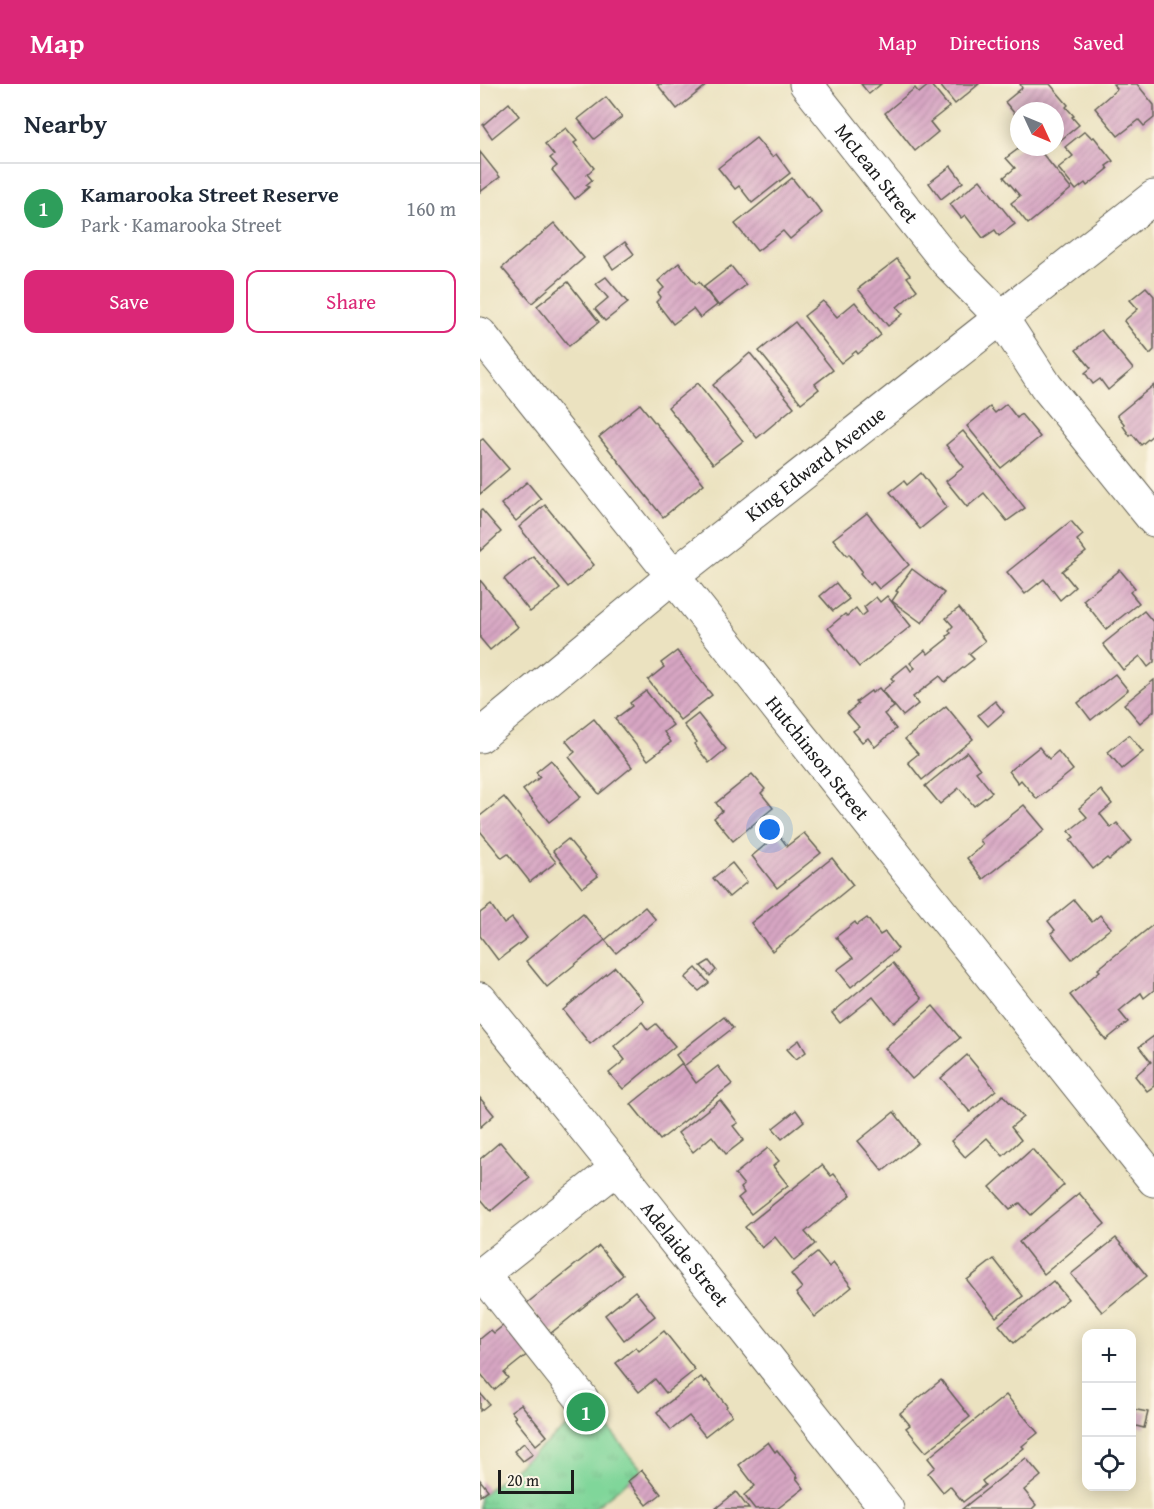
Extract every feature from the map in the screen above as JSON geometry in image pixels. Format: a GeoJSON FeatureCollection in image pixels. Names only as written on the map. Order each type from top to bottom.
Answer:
{"type":"FeatureCollection","features":[{"type":"Feature","properties":{"kind":"street","name":"McLean Street"},"geometry":{"type":"LineString","coordinates":[[806,84],[1154,520]]}},
{"type":"Feature","properties":{"kind":"street","name":"King Edward Avenue"},"geometry":{"type":"LineString","coordinates":[[480,736],[673,576],[1154,197]]}},
{"type":"Feature","properties":{"kind":"street","name":"Hutchinson Street"},"geometry":{"type":"LineString","coordinates":[[480,334],[1154,1180]]}},
{"type":"Feature","properties":{"kind":"street","name":"Adelaide Street"},"geometry":{"type":"LineString","coordinates":[[480,999],[824,1429],[873,1504]]}},
{"type":"Feature","properties":{"kind":"street"},"geometry":{"type":"LineString","coordinates":[[582,1399],[482,1275],[617,1168]]}},
{"type":"Feature","properties":{"kind":"green space"},"geometry":{"type":"Polygon","coordinates":[[[506,1301],[642,1470],[593,1509],[480,1509],[480,1496],[575,1420],[576,1404],[506,1301]]]}},
{"type":"Feature","properties":{"kind":"building"},"geometry":{"type":"Polygon","coordinates":[[[657,84],[708,84],[677,109],[657,84]]]}},
{"type":"Feature","properties":{"kind":"building"},"geometry":{"type":"Polygon","coordinates":[[[861,84],[881,84],[869,94],[861,84]]]}},
{"type":"Feature","properties":{"kind":"building"},"geometry":{"type":"Polygon","coordinates":[[[930,84],[949,107],[930,122],[938,132],[915,151],[885,113],[915,88],[919,93],[930,84]]]}},
{"type":"Feature","properties":{"kind":"building"},"geometry":{"type":"Polygon","coordinates":[[[939,84],[979,84],[955,104],[939,84]]]}},
{"type":"Feature","properties":{"kind":"building"},"geometry":{"type":"Polygon","coordinates":[[[1020,84],[1050,84],[1068,105],[1066,107],[1079,125],[1064,137],[1064,102],[1010,102],[1010,108],[1005,102],[1022,88],[1020,84]]]}},
{"type":"Feature","properties":{"kind":"building"},"geometry":{"type":"Polygon","coordinates":[[[1113,84],[1137,84],[1154,105],[1154,118],[1144,126],[1139,120],[1118,136],[1095,108],[1117,89],[1113,84]]]}},
{"type":"Feature","properties":{"kind":"building"},"geometry":{"type":"Polygon","coordinates":[[[606,97],[622,117],[594,139],[578,119],[606,97]]]}},
{"type":"Feature","properties":{"kind":"building"},"geometry":{"type":"Polygon","coordinates":[[[509,103],[519,116],[492,138],[483,125],[509,103]]]}},
{"type":"Feature","properties":{"kind":"building"},"geometry":{"type":"Polygon","coordinates":[[[566,128],[577,141],[574,143],[594,168],[587,174],[592,180],[586,185],[589,187],[575,199],[552,170],[557,166],[550,158],[554,155],[545,144],[566,128]]]}},
{"type":"Feature","properties":{"kind":"building"},"geometry":{"type":"Polygon","coordinates":[[[1085,131],[1092,138],[1094,137],[1113,161],[1106,166],[1108,169],[1087,186],[1085,183],[1076,190],[1058,168],[1073,156],[1065,147],[1085,131]]]}},
{"type":"Feature","properties":{"kind":"building"},"geometry":{"type":"Polygon","coordinates":[[[756,138],[772,157],[776,154],[790,173],[752,203],[739,186],[735,189],[718,168],[756,138]]]}},
{"type":"Feature","properties":{"kind":"building"},"geometry":{"type":"Polygon","coordinates":[[[480,152],[500,177],[480,192],[480,152]]]}},
{"type":"Feature","properties":{"kind":"building"},"geometry":{"type":"Polygon","coordinates":[[[1010,155],[1044,156],[1071,189],[1028,224],[1011,203],[1020,196],[1004,177],[1015,168],[1006,158],[1010,155]]]}},
{"type":"Feature","properties":{"kind":"building"},"geometry":{"type":"Polygon","coordinates":[[[951,166],[963,182],[941,199],[929,183],[951,166]]]}},
{"type":"Feature","properties":{"kind":"building"},"geometry":{"type":"Polygon","coordinates":[[[792,178],[822,213],[790,239],[783,231],[757,251],[735,224],[792,178]]]}},
{"type":"Feature","properties":{"kind":"building"},"geometry":{"type":"Polygon","coordinates":[[[980,180],[1015,224],[999,236],[995,230],[983,238],[965,215],[961,218],[950,204],[980,180]]]}},
{"type":"Feature","properties":{"kind":"building"},"geometry":{"type":"Polygon","coordinates":[[[554,223],[584,258],[532,303],[502,268],[554,223]]]}},
{"type":"Feature","properties":{"kind":"building"},"geometry":{"type":"Polygon","coordinates":[[[625,242],[634,254],[613,269],[605,257],[625,242]]]}},
{"type":"Feature","properties":{"kind":"building"},"geometry":{"type":"Polygon","coordinates":[[[897,259],[910,275],[907,277],[917,290],[897,307],[903,314],[888,326],[858,289],[897,259]]]}},
{"type":"Feature","properties":{"kind":"building"},"geometry":{"type":"Polygon","coordinates":[[[679,263],[696,284],[699,282],[717,305],[700,318],[693,309],[673,324],[656,302],[661,297],[658,293],[664,288],[658,281],[679,263]]]}},
{"type":"Feature","properties":{"kind":"building"},"geometry":{"type":"Polygon","coordinates":[[[731,266],[746,285],[719,306],[704,287],[731,266]]]}},
{"type":"Feature","properties":{"kind":"building"},"geometry":{"type":"Polygon","coordinates":[[[606,277],[628,303],[605,321],[595,309],[608,298],[596,284],[606,277]]]}},
{"type":"Feature","properties":{"kind":"building"},"geometry":{"type":"Polygon","coordinates":[[[568,282],[599,322],[569,346],[537,306],[568,282]]]}},
{"type":"Feature","properties":{"kind":"building"},"geometry":{"type":"Polygon","coordinates":[[[1146,287],[1154,296],[1154,350],[1150,354],[1124,321],[1138,309],[1130,300],[1146,287]]]}},
{"type":"Feature","properties":{"kind":"building"},"geometry":{"type":"Polygon","coordinates":[[[823,301],[837,317],[855,302],[881,335],[858,354],[856,351],[841,363],[804,316],[823,301]]]}},
{"type":"Feature","properties":{"kind":"building"},"geometry":{"type":"Polygon","coordinates":[[[795,322],[833,370],[815,384],[819,389],[801,403],[759,351],[795,322]]]}},
{"type":"Feature","properties":{"kind":"building"},"geometry":{"type":"Polygon","coordinates":[[[1101,330],[1133,369],[1108,390],[1100,379],[1093,384],[1085,373],[1091,368],[1076,350],[1101,330]]]}},
{"type":"Feature","properties":{"kind":"building"},"geometry":{"type":"Polygon","coordinates":[[[750,353],[794,407],[757,438],[713,385],[750,353]]]}},
{"type":"Feature","properties":{"kind":"building"},"geometry":{"type":"Polygon","coordinates":[[[698,383],[743,441],[713,464],[668,407],[698,383]]]}},
{"type":"Feature","properties":{"kind":"building"},"geometry":{"type":"Polygon","coordinates":[[[1154,385],[1154,434],[1141,445],[1132,434],[1130,436],[1117,415],[1154,385]]]}},
{"type":"Feature","properties":{"kind":"building"},"geometry":{"type":"Polygon","coordinates":[[[640,404],[704,484],[663,517],[599,437],[640,404]]]}},
{"type":"Feature","properties":{"kind":"building"},"geometry":{"type":"Polygon","coordinates":[[[1006,404],[1017,418],[1021,414],[1040,437],[1001,468],[967,426],[990,407],[995,413],[1006,404]]]}},
{"type":"Feature","properties":{"kind":"building"},"geometry":{"type":"Polygon","coordinates":[[[963,431],[1025,508],[1007,521],[984,493],[967,507],[946,481],[964,467],[946,445],[963,431]]]}},
{"type":"Feature","properties":{"kind":"building"},"geometry":{"type":"Polygon","coordinates":[[[483,439],[509,469],[480,494],[480,441],[483,439]]]}},
{"type":"Feature","properties":{"kind":"building"},"geometry":{"type":"Polygon","coordinates":[[[921,473],[947,507],[920,529],[890,492],[904,481],[907,485],[921,473]]]}},
{"type":"Feature","properties":{"kind":"building"},"geometry":{"type":"Polygon","coordinates":[[[527,482],[541,499],[516,521],[501,504],[527,482]]]}},
{"type":"Feature","properties":{"kind":"building"},"geometry":{"type":"Polygon","coordinates":[[[545,505],[594,565],[568,587],[519,527],[545,505]]]}},
{"type":"Feature","properties":{"kind":"building"},"geometry":{"type":"Polygon","coordinates":[[[482,510],[501,532],[480,551],[480,511],[482,510]]]}},
{"type":"Feature","properties":{"kind":"building"},"geometry":{"type":"Polygon","coordinates":[[[867,513],[909,565],[879,589],[873,582],[870,585],[849,554],[847,556],[833,539],[867,513]]]}},
{"type":"Feature","properties":{"kind":"building"},"geometry":{"type":"Polygon","coordinates":[[[1071,521],[1083,535],[1077,540],[1086,552],[1062,571],[1075,587],[1060,600],[1044,579],[1025,594],[1007,572],[1071,521]]]}},
{"type":"Feature","properties":{"kind":"building"},"geometry":{"type":"Polygon","coordinates":[[[533,556],[560,589],[530,612],[504,579],[533,556]]]}},
{"type":"Feature","properties":{"kind":"building"},"geometry":{"type":"Polygon","coordinates":[[[912,569],[944,593],[922,623],[892,601],[898,592],[896,591],[912,569]]]}},
{"type":"Feature","properties":{"kind":"building"},"geometry":{"type":"Polygon","coordinates":[[[1120,570],[1135,588],[1130,592],[1139,603],[1106,629],[1083,600],[1120,570]]]}},
{"type":"Feature","properties":{"kind":"building"},"geometry":{"type":"Polygon","coordinates":[[[480,580],[518,627],[490,650],[480,638],[480,580]]]}},
{"type":"Feature","properties":{"kind":"building"},"geometry":{"type":"Polygon","coordinates":[[[836,583],[849,599],[833,611],[820,596],[836,583]]]}},
{"type":"Feature","properties":{"kind":"building"},"geometry":{"type":"Polygon","coordinates":[[[887,596],[911,626],[859,667],[828,628],[856,608],[862,616],[867,612],[864,607],[876,597],[880,602],[887,596]]]}},
{"type":"Feature","properties":{"kind":"building"},"geometry":{"type":"Polygon","coordinates":[[[959,608],[985,641],[969,654],[974,659],[945,682],[940,676],[913,697],[918,704],[903,716],[882,691],[894,681],[891,678],[907,665],[911,671],[915,668],[910,663],[925,650],[928,654],[948,638],[947,636],[951,633],[949,630],[953,626],[946,618],[959,608]]]}},
{"type":"Feature","properties":{"kind":"building"},"geometry":{"type":"Polygon","coordinates":[[[1144,611],[1154,623],[1154,662],[1148,667],[1140,656],[1123,670],[1103,644],[1144,611]]]}},
{"type":"Feature","properties":{"kind":"building"},"geometry":{"type":"Polygon","coordinates":[[[677,651],[712,695],[680,720],[648,680],[664,667],[661,663],[677,651]]]}},
{"type":"Feature","properties":{"kind":"building"},"geometry":{"type":"Polygon","coordinates":[[[1115,674],[1128,690],[1091,720],[1078,703],[1115,674]]]}},
{"type":"Feature","properties":{"kind":"building"},"geometry":{"type":"Polygon","coordinates":[[[1154,680],[1154,711],[1140,723],[1124,704],[1154,680]]]}},
{"type":"Feature","properties":{"kind":"building"},"geometry":{"type":"Polygon","coordinates":[[[879,688],[894,707],[884,714],[896,729],[875,747],[868,738],[862,742],[853,731],[859,727],[847,713],[858,704],[856,702],[879,688]]]}},
{"type":"Feature","properties":{"kind":"building"},"geometry":{"type":"Polygon","coordinates":[[[646,691],[673,725],[664,732],[671,742],[648,760],[615,719],[632,706],[630,703],[646,691]]]}},
{"type":"Feature","properties":{"kind":"building"},"geometry":{"type":"Polygon","coordinates":[[[995,701],[1004,712],[988,726],[978,715],[995,701]]]}},
{"type":"Feature","properties":{"kind":"building"},"geometry":{"type":"Polygon","coordinates":[[[946,706],[973,739],[922,780],[908,762],[918,754],[905,739],[946,706]]]}},
{"type":"Feature","properties":{"kind":"building"},"geometry":{"type":"Polygon","coordinates":[[[698,714],[726,749],[709,763],[694,744],[697,742],[684,725],[698,714]]]}},
{"type":"Feature","properties":{"kind":"building"},"geometry":{"type":"Polygon","coordinates":[[[594,719],[632,767],[599,794],[569,757],[575,752],[566,741],[594,719]]]}},
{"type":"Feature","properties":{"kind":"building"},"geometry":{"type":"Polygon","coordinates":[[[1129,735],[1143,752],[1122,769],[1108,752],[1129,735]]]}},
{"type":"Feature","properties":{"kind":"building"},"geometry":{"type":"Polygon","coordinates":[[[1039,747],[1049,759],[1058,751],[1073,770],[1037,799],[1021,780],[1018,783],[1009,771],[1039,747]]]}},
{"type":"Feature","properties":{"kind":"building"},"geometry":{"type":"Polygon","coordinates":[[[967,752],[980,769],[976,772],[992,792],[974,806],[959,788],[940,804],[925,786],[967,752]]]}},
{"type":"Feature","properties":{"kind":"building"},"geometry":{"type":"Polygon","coordinates":[[[551,760],[581,797],[549,822],[523,790],[540,777],[536,772],[551,760]]]}},
{"type":"Feature","properties":{"kind":"building"},"geometry":{"type":"Polygon","coordinates":[[[752,774],[765,789],[761,793],[773,808],[733,841],[714,818],[722,811],[716,803],[752,774]]]}},
{"type":"Feature","properties":{"kind":"building"},"geometry":{"type":"Polygon","coordinates":[[[1101,790],[1112,804],[1100,814],[1111,828],[1117,823],[1132,841],[1109,860],[1107,858],[1093,869],[1070,840],[1074,837],[1069,831],[1087,817],[1079,808],[1101,790]]]}},
{"type":"Feature","properties":{"kind":"building"},"geometry":{"type":"Polygon","coordinates":[[[504,797],[556,862],[530,882],[508,854],[502,858],[480,831],[480,816],[504,797]]]}},
{"type":"Feature","properties":{"kind":"building"},"geometry":{"type":"Polygon","coordinates":[[[1024,805],[1045,830],[983,879],[967,858],[983,845],[980,840],[1024,805]]]}},
{"type":"Feature","properties":{"kind":"building"},"geometry":{"type":"Polygon","coordinates":[[[804,833],[821,853],[777,888],[752,856],[778,834],[787,846],[804,833]]]}},
{"type":"Feature","properties":{"kind":"building"},"geometry":{"type":"Polygon","coordinates":[[[568,839],[598,876],[582,888],[553,851],[568,839]]]}},
{"type":"Feature","properties":{"kind":"building"},"geometry":{"type":"Polygon","coordinates":[[[832,858],[853,885],[772,951],[751,923],[832,858]]]}},
{"type":"Feature","properties":{"kind":"building"},"geometry":{"type":"Polygon","coordinates":[[[732,863],[747,882],[729,897],[713,878],[732,863]]]}},
{"type":"Feature","properties":{"kind":"building"},"geometry":{"type":"Polygon","coordinates":[[[1074,900],[1092,922],[1100,915],[1111,928],[1072,959],[1051,933],[1055,930],[1048,921],[1074,900]]]}},
{"type":"Feature","properties":{"kind":"building"},"geometry":{"type":"Polygon","coordinates":[[[491,905],[504,924],[512,918],[527,938],[498,960],[480,936],[480,913],[491,905]]]}},
{"type":"Feature","properties":{"kind":"building"},"geometry":{"type":"Polygon","coordinates":[[[645,907],[656,920],[616,953],[605,940],[645,907]]]}},
{"type":"Feature","properties":{"kind":"building"},"geometry":{"type":"Polygon","coordinates":[[[583,914],[605,940],[547,987],[526,961],[583,914]]]}},
{"type":"Feature","properties":{"kind":"building"},"geometry":{"type":"Polygon","coordinates":[[[867,918],[880,935],[885,932],[898,949],[851,987],[837,970],[853,958],[836,937],[855,922],[857,925],[867,918]]]}},
{"type":"Feature","properties":{"kind":"building"},"geometry":{"type":"Polygon","coordinates":[[[1154,924],[1154,990],[1144,998],[1141,993],[1119,1011],[1128,1022],[1106,1040],[1070,995],[1154,924]]]}},
{"type":"Feature","properties":{"kind":"building"},"geometry":{"type":"Polygon","coordinates":[[[709,961],[716,970],[710,976],[701,966],[709,961]]]}},
{"type":"Feature","properties":{"kind":"building"},"geometry":{"type":"Polygon","coordinates":[[[893,963],[922,999],[894,1023],[873,997],[840,1023],[832,1013],[893,963]]]}},
{"type":"Feature","properties":{"kind":"building"},"geometry":{"type":"Polygon","coordinates":[[[615,967],[643,1001],[590,1044],[563,1010],[615,967]]]}},
{"type":"Feature","properties":{"kind":"building"},"geometry":{"type":"Polygon","coordinates":[[[696,968],[709,983],[699,991],[685,978],[696,968]]]}},
{"type":"Feature","properties":{"kind":"building"},"geometry":{"type":"Polygon","coordinates":[[[933,1006],[960,1038],[912,1079],[885,1048],[933,1006]]]}},
{"type":"Feature","properties":{"kind":"building"},"geometry":{"type":"Polygon","coordinates":[[[724,1017],[733,1028],[684,1066],[676,1055],[724,1017]]]}},
{"type":"Feature","properties":{"kind":"building"},"geometry":{"type":"Polygon","coordinates":[[[642,1022],[648,1030],[656,1024],[675,1046],[623,1089],[609,1073],[625,1060],[614,1046],[642,1022]]]}},
{"type":"Feature","properties":{"kind":"building"},"geometry":{"type":"Polygon","coordinates":[[[1154,1036],[1154,1086],[1147,1091],[1135,1076],[1151,1062],[1139,1047],[1154,1036]]]}},
{"type":"Feature","properties":{"kind":"building"},"geometry":{"type":"Polygon","coordinates":[[[799,1040],[806,1052],[796,1059],[787,1049],[799,1040]]]}},
{"type":"Feature","properties":{"kind":"building"},"geometry":{"type":"Polygon","coordinates":[[[967,1055],[996,1090],[970,1112],[941,1078],[967,1055]]]}},
{"type":"Feature","properties":{"kind":"building"},"geometry":{"type":"Polygon","coordinates":[[[681,1064],[696,1083],[718,1066],[732,1084],[660,1140],[631,1104],[681,1064]]]}},
{"type":"Feature","properties":{"kind":"building"},"geometry":{"type":"Polygon","coordinates":[[[1003,1095],[1023,1117],[1011,1127],[1021,1140],[1003,1156],[987,1138],[965,1157],[951,1141],[1003,1095]]]}},
{"type":"Feature","properties":{"kind":"building"},"geometry":{"type":"Polygon","coordinates":[[[480,1098],[494,1115],[480,1127],[480,1098]]]}},
{"type":"Feature","properties":{"kind":"building"},"geometry":{"type":"Polygon","coordinates":[[[720,1100],[738,1123],[733,1126],[744,1140],[726,1154],[712,1136],[693,1152],[678,1133],[720,1100]]]}},
{"type":"Feature","properties":{"kind":"building"},"geometry":{"type":"Polygon","coordinates":[[[796,1110],[804,1121],[782,1139],[773,1128],[796,1110]]]}},
{"type":"Feature","properties":{"kind":"building"},"geometry":{"type":"Polygon","coordinates":[[[894,1112],[918,1143],[883,1171],[858,1141],[894,1112]]]}},
{"type":"Feature","properties":{"kind":"building"},"geometry":{"type":"Polygon","coordinates":[[[500,1142],[530,1178],[491,1211],[480,1198],[480,1159],[500,1142]]]}},
{"type":"Feature","properties":{"kind":"building"},"geometry":{"type":"Polygon","coordinates":[[[768,1148],[779,1161],[773,1166],[788,1185],[751,1214],[738,1198],[744,1193],[741,1188],[744,1185],[735,1174],[768,1148]]]}},
{"type":"Feature","properties":{"kind":"building"},"geometry":{"type":"Polygon","coordinates":[[[1032,1149],[1064,1185],[1031,1215],[1020,1203],[1010,1209],[990,1187],[1032,1149]]]}},
{"type":"Feature","properties":{"kind":"building"},"geometry":{"type":"Polygon","coordinates":[[[822,1165],[831,1176],[834,1174],[851,1195],[805,1232],[815,1244],[794,1261],[775,1237],[762,1248],[745,1227],[822,1165]]]}},
{"type":"Feature","properties":{"kind":"building"},"geometry":{"type":"Polygon","coordinates":[[[1079,1193],[1105,1224],[1044,1274],[1019,1242],[1079,1193]]]}},
{"type":"Feature","properties":{"kind":"building"},"geometry":{"type":"Polygon","coordinates":[[[1116,1238],[1147,1276],[1102,1312],[1071,1274],[1116,1238]]]}},
{"type":"Feature","properties":{"kind":"building"},"geometry":{"type":"Polygon","coordinates":[[[599,1246],[623,1275],[551,1333],[527,1303],[599,1246]]]}},
{"type":"Feature","properties":{"kind":"building"},"geometry":{"type":"Polygon","coordinates":[[[817,1253],[829,1267],[833,1263],[852,1287],[815,1317],[796,1293],[802,1288],[791,1274],[817,1253]]]}},
{"type":"Feature","properties":{"kind":"building"},"geometry":{"type":"Polygon","coordinates":[[[994,1259],[1023,1296],[996,1317],[967,1280],[994,1259]]]}},
{"type":"Feature","properties":{"kind":"building"},"geometry":{"type":"Polygon","coordinates":[[[1053,1281],[1068,1299],[1014,1343],[999,1325],[1053,1281]]]}},
{"type":"Feature","properties":{"kind":"building"},"geometry":{"type":"Polygon","coordinates":[[[635,1291],[655,1316],[624,1340],[605,1315],[635,1291]]]}},
{"type":"Feature","properties":{"kind":"building"},"geometry":{"type":"Polygon","coordinates":[[[505,1324],[529,1353],[504,1373],[508,1378],[494,1390],[480,1373],[480,1339],[491,1330],[494,1333],[505,1324]]]}},
{"type":"Feature","properties":{"kind":"building"},"geometry":{"type":"Polygon","coordinates":[[[664,1331],[695,1370],[666,1393],[655,1379],[639,1392],[616,1363],[636,1347],[639,1351],[664,1331]]]}},
{"type":"Feature","properties":{"kind":"building"},"geometry":{"type":"Polygon","coordinates":[[[701,1377],[705,1382],[706,1380],[732,1415],[705,1436],[689,1416],[671,1430],[657,1412],[701,1377]]]}},
{"type":"Feature","properties":{"kind":"building"},"geometry":{"type":"Polygon","coordinates":[[[941,1380],[970,1417],[926,1452],[906,1428],[910,1425],[900,1413],[941,1380]]]}},
{"type":"Feature","properties":{"kind":"building"},"geometry":{"type":"Polygon","coordinates":[[[480,1393],[489,1404],[480,1411],[480,1393]]]}},
{"type":"Feature","properties":{"kind":"building"},"geometry":{"type":"Polygon","coordinates":[[[1006,1395],[1038,1433],[1022,1446],[1024,1448],[982,1481],[985,1485],[963,1502],[950,1486],[943,1492],[928,1473],[935,1467],[928,1458],[1006,1395]]]}},
{"type":"Feature","properties":{"kind":"building"},"geometry":{"type":"Polygon","coordinates":[[[521,1404],[547,1436],[536,1445],[511,1411],[521,1404]]]}},
{"type":"Feature","properties":{"kind":"building"},"geometry":{"type":"Polygon","coordinates":[[[1136,1410],[1148,1412],[1144,1428],[1136,1426],[1136,1410]]]}},
{"type":"Feature","properties":{"kind":"building"},"geometry":{"type":"Polygon","coordinates":[[[768,1442],[775,1452],[777,1450],[804,1488],[777,1509],[755,1509],[744,1495],[755,1486],[739,1465],[768,1442]]]}},
{"type":"Feature","properties":{"kind":"building"},"geometry":{"type":"Polygon","coordinates":[[[524,1443],[533,1454],[523,1461],[514,1451],[524,1443]]]}},
{"type":"Feature","properties":{"kind":"building"},"geometry":{"type":"Polygon","coordinates":[[[1026,1458],[1041,1476],[1024,1490],[1036,1505],[1032,1509],[962,1509],[1026,1458]]]}},
{"type":"Feature","properties":{"kind":"building"},"geometry":{"type":"Polygon","coordinates":[[[642,1470],[661,1494],[647,1505],[628,1481],[642,1470]]]}},
{"type":"Feature","properties":{"kind":"building"},"geometry":{"type":"Polygon","coordinates":[[[480,1480],[488,1490],[480,1496],[480,1480]]]}},
{"type":"Feature","properties":{"kind":"building"},"geometry":{"type":"Polygon","coordinates":[[[736,1492],[749,1509],[715,1509],[736,1492]]]}},
{"type":"Feature","properties":{"kind":"place","name":"Kamarooka Street Reserve"},"geometry":{"type":"Point","coordinates":[586,1412]}}]}
